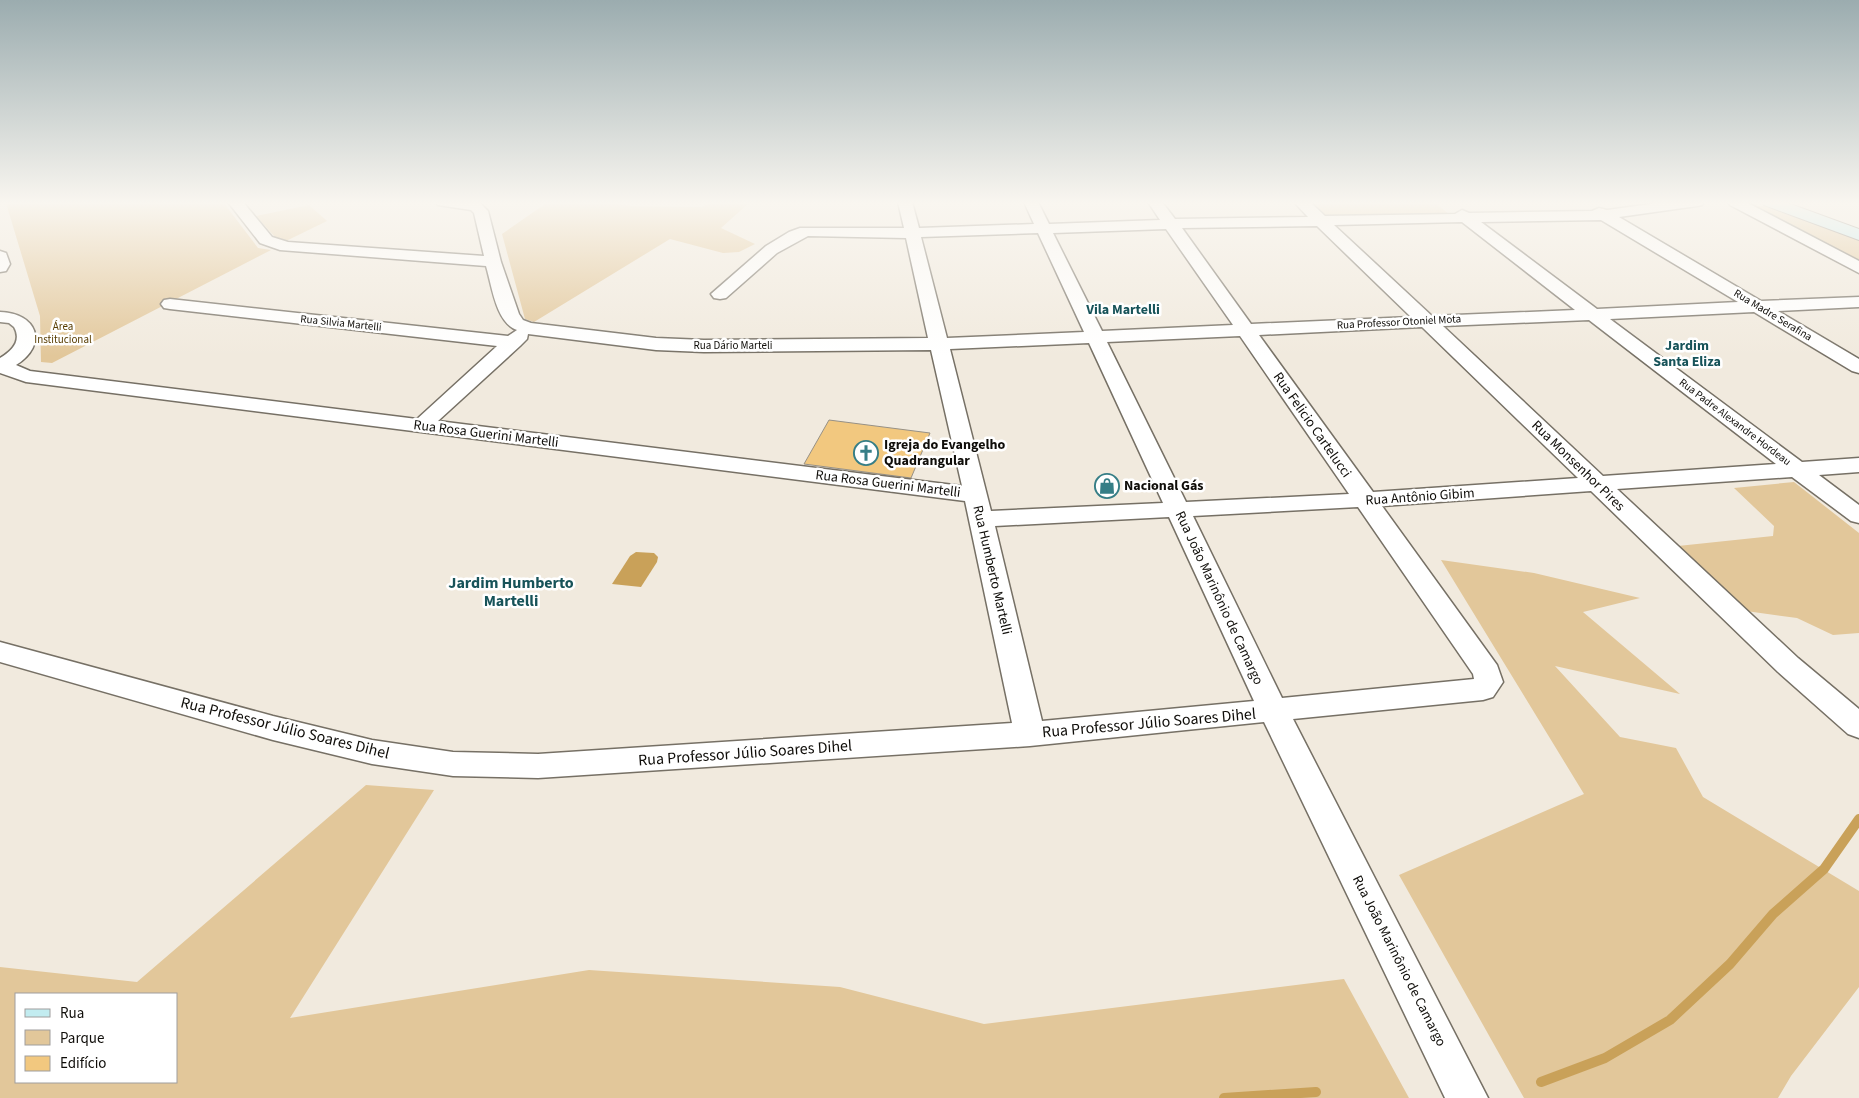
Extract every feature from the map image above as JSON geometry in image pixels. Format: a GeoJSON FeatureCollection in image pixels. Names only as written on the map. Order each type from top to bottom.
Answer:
{"type":"FeatureCollection","features":[{"type":"Feature","properties":{"kind":"street"},"geometry":{"type":"LineString","coordinates":[[372,253],[493,262]]}},
{"type":"Feature","properties":{"kind":"street"},"geometry":{"type":"LineString","coordinates":[[421,426],[520,335],[517,324],[510,315],[491,253]]}},
{"type":"Feature","properties":{"kind":"street"},"geometry":{"type":"LineString","coordinates":[[720,294],[768,253]]}},
{"type":"Feature","properties":{"kind":"street","name":"Rua Humberto Martelli"},"geometry":{"type":"LineString","coordinates":[[919,253],[974,495],[982,520],[1030,734]]}},
{"type":"Feature","properties":{"kind":"street","name":"Rua João Marinônio de Camargo"},"geometry":{"type":"LineString","coordinates":[[1055,253],[1274,711],[1467,1098]]}},
{"type":"Feature","properties":{"kind":"street","name":"Rua Felicio Cartelucci"},"geometry":{"type":"LineString","coordinates":[[1191,253],[1487,672]]}},
{"type":"Feature","properties":{"kind":"street","name":"Rua Monsenhor Pires"},"geometry":{"type":"LineString","coordinates":[[1356,253],[1788,665],[1859,726]]}},
{"type":"Feature","properties":{"kind":"street","name":"Rua Padre Alexandre Hordeau"},"geometry":{"type":"LineString","coordinates":[[1513,253],[1859,516]]}},
{"type":"Feature","properties":{"kind":"street","name":"Rua Madre Serafina"},"geometry":{"type":"LineString","coordinates":[[1669,253],[1859,367]]}},
{"type":"Feature","properties":{"kind":"street"},"geometry":{"type":"LineString","coordinates":[[1831,253],[1859,268]]}},
{"type":"Feature","properties":{"kind":"street"},"geometry":{"type":"LineString","coordinates":[[0,256],[2,264],[0,267]]}},
{"type":"Feature","properties":{"kind":"street","name":"Rua Professor Otoniel Mota"},"geometry":{"type":"LineString","coordinates":[[939,344],[1758,305],[1859,302]]}},
{"type":"Feature","properties":{"kind":"street","name":"Rua Silvia Martelli"},"geometry":{"type":"LineString","coordinates":[[170,304],[520,335]]}},
{"type":"Feature","properties":{"kind":"street"},"geometry":{"type":"LineString","coordinates":[[0,366],[20,353],[26,340],[25,329],[17,319],[2,317]]}},
{"type":"Feature","properties":{"kind":"street","name":"Rua Dário Marteli"},"geometry":{"type":"LineString","coordinates":[[520,335],[704,346],[939,344]]}},
{"type":"Feature","properties":{"kind":"street","name":"Rua Rosa Guerini Martelli"},"geometry":{"type":"LineString","coordinates":[[0,366],[26,376],[974,495]]}},
{"type":"Feature","properties":{"kind":"street","name":"Rua Antônio Gibim"},"geometry":{"type":"LineString","coordinates":[[982,520],[1366,500],[1859,466]]}},
{"type":"Feature","properties":{"kind":"street","name":"Rua Professor Júlio Soares Dihel"},"geometry":{"type":"LineString","coordinates":[[0,652],[273,728],[372,752],[453,764],[538,766],[1030,734],[1274,711],[1483,689],[1489,682],[1487,672]]}},
{"type":"Feature","properties":{"kind":"green space","name":"Área Institucional"},"geometry":{"type":"Polygon","coordinates":[[[21,253],[265,253],[52,363],[41,362],[40,316],[21,253]]]}},
{"type":"Feature","properties":{"kind":"green space"},"geometry":{"type":"Polygon","coordinates":[[[507,253],[647,253],[534,322],[525,319],[507,253]]]}},
{"type":"Feature","properties":{"kind":"green space"},"geometry":{"type":"Polygon","coordinates":[[[1843,253],[1859,253],[1859,262],[1843,253]]]}},
{"type":"Feature","properties":{"kind":"green space"},"geometry":{"type":"Polygon","coordinates":[[[1794,482],[1859,533],[1859,633],[1833,635],[1797,618],[1746,611],[1678,546],[1773,536],[1774,526],[1734,488],[1794,482]]]}},
{"type":"Feature","properties":{"kind":"green space"},"geometry":{"type":"Polygon","coordinates":[[[1441,560],[1534,573],[1640,598],[1583,612],[1680,694],[1555,666],[1620,737],[1676,748],[1703,797],[1859,891],[1859,987],[1791,1076],[1778,1098],[1524,1098],[1399,875],[1584,794],[1441,560]]]}},
{"type":"Feature","properties":{"kind":"green space"},"geometry":{"type":"Polygon","coordinates":[[[366,785],[434,790],[290,1018],[589,970],[840,987],[984,1024],[1344,979],[1409,1098],[0,1098],[0,967],[137,982],[366,785]]]}},
{"type":"Feature","properties":{"kind":"shaded area"},"geometry":{"type":"Polygon","coordinates":[[[636,552],[654,553],[658,557],[657,562],[641,587],[612,584],[630,556],[636,552]]]}},
{"type":"Feature","properties":{"kind":"building","name":"Igreja do Evangelho Quadrangular"},"geometry":{"type":"Polygon","coordinates":[[[829,420],[930,433],[911,478],[804,464],[829,420]]]}},
{"type":"Feature","properties":{"kind":"waterway"},"geometry":{"type":"LineString","coordinates":[[1541,1082],[1605,1058],[1670,1020],[1730,964],[1773,914],[1824,869],[1859,819]]}},
{"type":"Feature","properties":{"kind":"waterway"},"geometry":{"type":"LineString","coordinates":[[1224,1098],[1316,1092]]}},
{"type":"Feature","properties":{"kind":"place","name":"Igreja do Evangelho Quadrangular"},"geometry":{"type":"Point","coordinates":[866,453]}},
{"type":"Feature","properties":{"kind":"place","name":"Nacional Gás"},"geometry":{"type":"Point","coordinates":[1107,486]}},
{"type":"Feature","properties":{"kind":"district","name":"Vila Martelli"},"geometry":{"type":"Point","coordinates":[1123,310]}},
{"type":"Feature","properties":{"kind":"district","name":"Jardim Santa Eliza"},"geometry":{"type":"Point","coordinates":[1687,354]}},
{"type":"Feature","properties":{"kind":"district","name":"Jardim Humberto Martelli"},"geometry":{"type":"Point","coordinates":[511,592]}}]}
